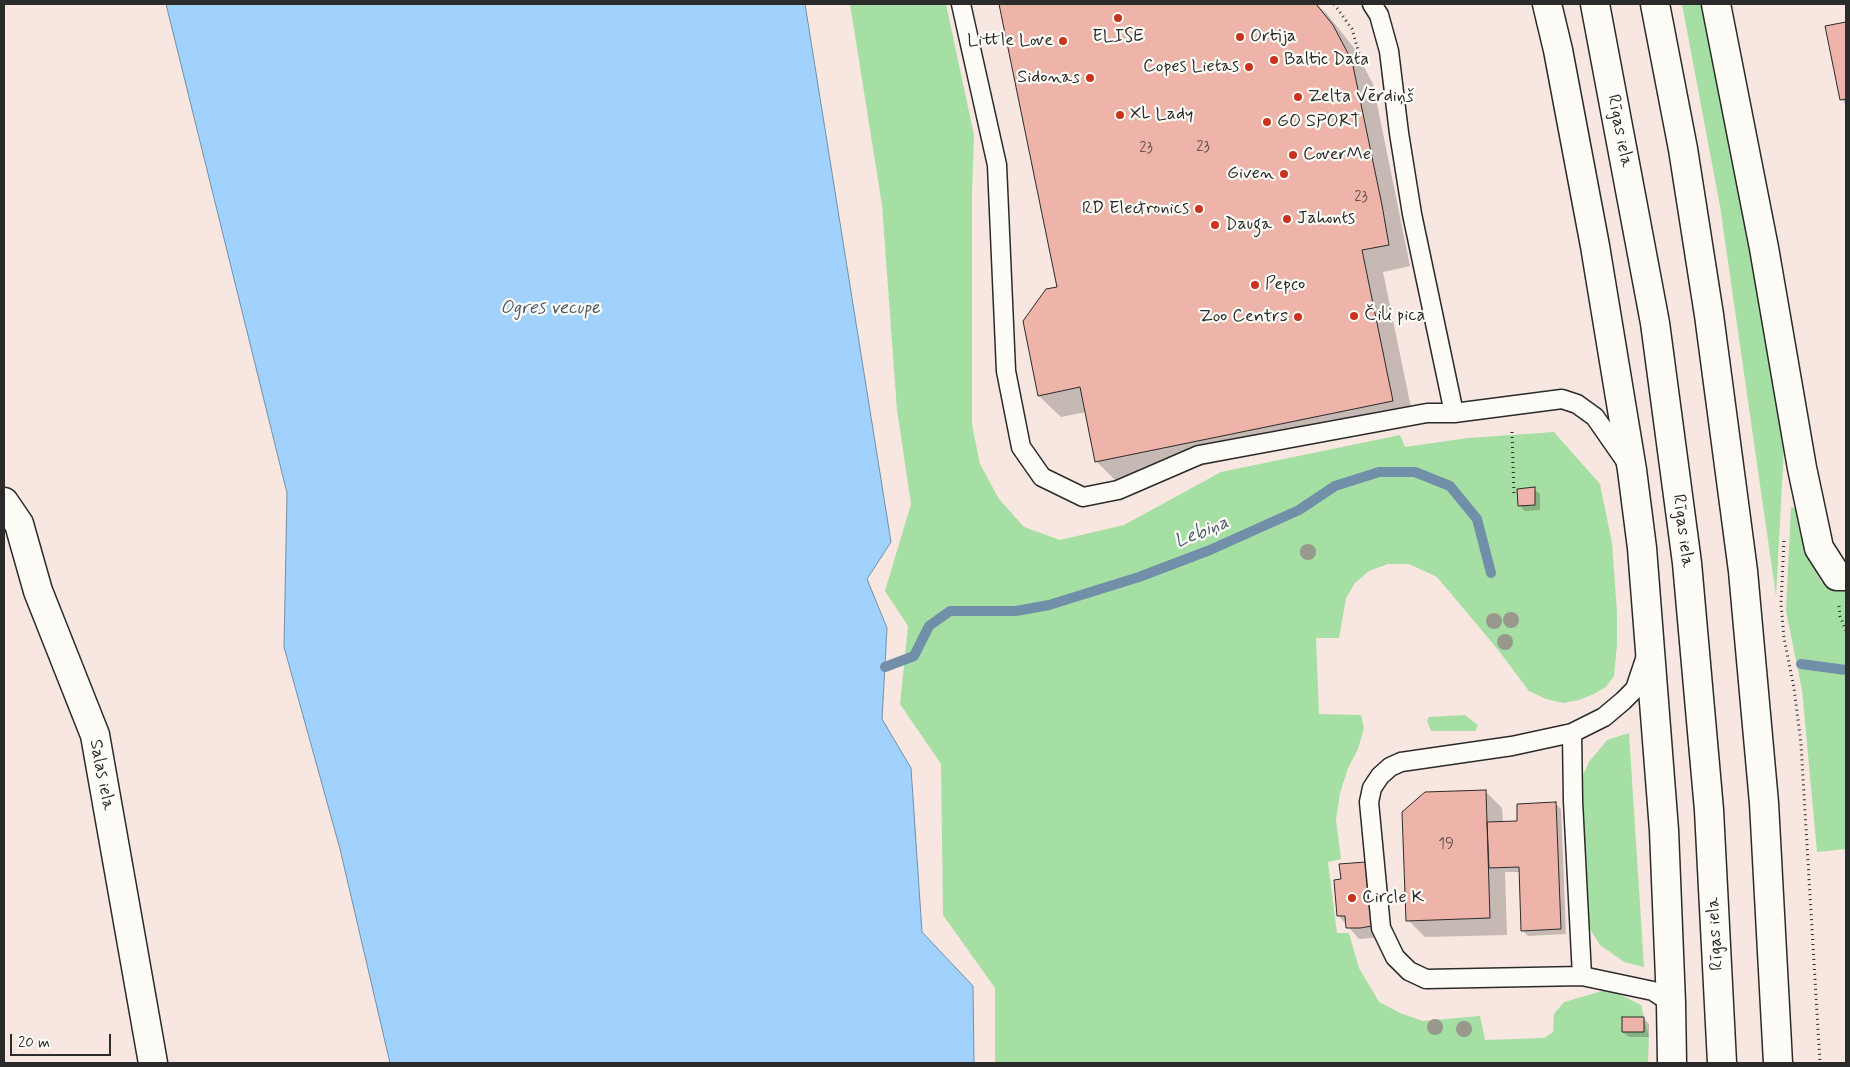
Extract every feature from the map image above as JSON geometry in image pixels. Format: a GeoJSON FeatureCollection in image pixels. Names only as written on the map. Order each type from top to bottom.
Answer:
{"type":"FeatureCollection","features":[{"type":"Feature","properties":{"kind":"main road"},"geometry":{"type":"LineString","coordinates":[[1547,4],[1558,50],[1595,246],[1632,470],[1642,548],[1664,830],[1672,1063]]}},
{"type":"Feature","properties":{"kind":"main road","name":"Rīgas iela"},"geometry":{"type":"LineString","coordinates":[[1595,4],[1655,323],[1687,563],[1709,810],[1722,1063]]}},
{"type":"Feature","properties":{"kind":"main road"},"geometry":{"type":"LineString","coordinates":[[1655,4],[1683,150],[1709,315],[1743,572],[1764,803],[1778,1063]]}},
{"type":"Feature","properties":{"kind":"main road"},"geometry":{"type":"LineString","coordinates":[[1716,4],[1764,248],[1802,468],[1819,548],[1842,576]]}},
{"type":"Feature","properties":{"kind":"main road","name":"Salas iela"},"geometry":{"type":"LineString","coordinates":[[4,502],[19,524],[38,591],[95,735],[153,1063]]}},
{"type":"Feature","properties":{"kind":"lane"},"geometry":{"type":"LineString","coordinates":[[962,4],[998,165],[1006,371],[1021,447],[1042,477],[1083,497],[1118,490],[1199,455],[1427,413],[1454,413],[1562,399],[1577,404],[1595,417],[1632,470]]}},
{"type":"Feature","properties":{"kind":"lane"},"geometry":{"type":"LineString","coordinates":[[1372,4],[1379,15],[1389,51],[1399,133],[1412,214],[1454,413]]}},
{"type":"Feature","properties":{"kind":"lane"},"geometry":{"type":"LineString","coordinates":[[1649,650],[1634,689],[1604,718],[1572,733],[1512,746],[1401,762],[1390,767],[1380,776],[1372,788],[1368,802],[1381,928],[1395,957],[1410,971],[1426,979],[1582,976],[1653,991],[1671,1003]]}},
{"type":"Feature","properties":{"kind":"lane"},"geometry":{"type":"LineString","coordinates":[[1572,733],[1573,801],[1582,976]]}},
{"type":"Feature","properties":{"kind":"path"},"geometry":{"type":"LineString","coordinates":[[1512,424],[1514,496]]}},
{"type":"Feature","properties":{"kind":"path"},"geometry":{"type":"LineString","coordinates":[[1784,540],[1780,604],[1801,744],[1820,1063]]}},
{"type":"Feature","properties":{"kind":"green space"},"geometry":{"type":"Polygon","coordinates":[[[850,4],[946,4],[974,135],[972,191],[972,425],[980,464],[999,499],[1024,527],[1060,540],[1124,525],[1221,472],[1400,435],[1405,447],[1468,438],[1554,432],[1600,484],[1612,543],[1617,613],[1617,645],[1614,676],[1606,687],[1594,694],[1579,700],[1563,703],[1546,699],[1529,691],[1499,651],[1437,577],[1409,564],[1388,564],[1369,571],[1355,583],[1346,598],[1339,638],[1316,638],[1319,714],[1361,715],[1364,728],[1358,749],[1348,768],[1340,793],[1336,820],[1341,859],[1328,862],[1337,933],[1349,933],[1359,968],[1379,1002],[1400,1013],[1423,1021],[1480,1016],[1485,1040],[1544,1038],[1553,1032],[1554,1014],[1564,1002],[1606,990],[1641,1005],[1649,1038],[1648,1063],[995,1063],[995,988],[943,915],[941,764],[900,704],[908,626],[885,591],[911,504],[897,410],[882,205],[850,4]]]}},
{"type":"Feature","properties":{"kind":"green space"},"geometry":{"type":"Polygon","coordinates":[[[1682,4],[1704,4],[1785,429],[1776,596],[1720,206],[1682,4]]]}},
{"type":"Feature","properties":{"kind":"green space"},"geometry":{"type":"Polygon","coordinates":[[[1791,507],[1799,509],[1804,551],[1822,583],[1846,583],[1846,849],[1817,852],[1802,690],[1786,611],[1791,507]]]}},
{"type":"Feature","properties":{"kind":"green space"},"geometry":{"type":"Polygon","coordinates":[[[1465,715],[1478,725],[1475,731],[1431,731],[1427,721],[1429,717],[1465,715]]]}},
{"type":"Feature","properties":{"kind":"green space"},"geometry":{"type":"Polygon","coordinates":[[[1629,733],[1644,967],[1624,962],[1600,945],[1588,926],[1581,780],[1589,762],[1607,740],[1629,733]]]}},
{"type":"Feature","properties":{"kind":"water","name":"Ogres vecupe"},"geometry":{"type":"Polygon","coordinates":[[[166,4],[805,4],[891,542],[867,579],[887,628],[882,719],[911,768],[922,932],[973,986],[974,1063],[390,1063],[340,849],[284,647],[287,493],[166,4]]]}},
{"type":"Feature","properties":{"kind":"building","name":"Dauga"},"geometry":{"type":"Polygon","coordinates":[[[999,4],[1316,4],[1333,25],[1352,61],[1382,205],[1389,245],[1362,250],[1393,401],[1095,462],[1080,387],[1038,396],[1023,321],[1046,289],[1057,287],[999,4]]]}},
{"type":"Feature","properties":{"kind":"building"},"geometry":{"type":"Polygon","coordinates":[[[1846,22],[1846,99],[1840,100],[1825,26],[1846,22]]]}},
{"type":"Feature","properties":{"kind":"building"},"geometry":{"type":"Polygon","coordinates":[[[1535,487],[1535,505],[1518,506],[1517,489],[1535,487]]]}},
{"type":"Feature","properties":{"kind":"building","name":"Circle K"},"geometry":{"type":"Polygon","coordinates":[[[1486,790],[1490,918],[1406,921],[1402,812],[1425,792],[1486,790]]]}},
{"type":"Feature","properties":{"kind":"building"},"geometry":{"type":"Polygon","coordinates":[[[1556,802],[1561,929],[1521,931],[1519,867],[1489,868],[1487,822],[1517,821],[1517,804],[1556,802]]]}},
{"type":"Feature","properties":{"kind":"building","name":"Circle K"},"geometry":{"type":"Polygon","coordinates":[[[1366,862],[1372,926],[1346,928],[1345,916],[1337,916],[1334,880],[1341,879],[1339,864],[1366,862]]]}},
{"type":"Feature","properties":{"kind":"building"},"geometry":{"type":"Polygon","coordinates":[[[1622,1017],[1644,1017],[1644,1032],[1622,1032],[1622,1017]]]}},
{"type":"Feature","properties":{"kind":"waterway","name":"Lebiņa"},"geometry":{"type":"LineString","coordinates":[[885,667],[914,656],[929,626],[950,611],[1016,611],[1049,605],[1139,577],[1210,550],[1299,510],[1335,486],[1379,472],[1415,472],[1450,486],[1477,519],[1491,573]]}},
{"type":"Feature","properties":{"kind":"waterway","name":"Lebiņa"},"geometry":{"type":"LineString","coordinates":[[1801,664],[1846,670]]}},
{"type":"Feature","properties":{"kind":"place","name":"ELISE"},"geometry":{"type":"Point","coordinates":[1118,18]}},
{"type":"Feature","properties":{"kind":"place","name":"Ortija"},"geometry":{"type":"Point","coordinates":[1240,37]}},
{"type":"Feature","properties":{"kind":"place","name":"Little Love"},"geometry":{"type":"Point","coordinates":[1063,41]}},
{"type":"Feature","properties":{"kind":"place","name":"Baltic Data"},"geometry":{"type":"Point","coordinates":[1274,60]}},
{"type":"Feature","properties":{"kind":"place","name":"Copes Lietas"},"geometry":{"type":"Point","coordinates":[1249,67]}},
{"type":"Feature","properties":{"kind":"place","name":"Sidonas"},"geometry":{"type":"Point","coordinates":[1090,78]}},
{"type":"Feature","properties":{"kind":"place","name":"Zelta Vērdiņš"},"geometry":{"type":"Point","coordinates":[1298,97]}},
{"type":"Feature","properties":{"kind":"place","name":"XL Lady"},"geometry":{"type":"Point","coordinates":[1120,115]}},
{"type":"Feature","properties":{"kind":"place","name":"GO SPORT"},"geometry":{"type":"Point","coordinates":[1267,122]}},
{"type":"Feature","properties":{"kind":"place","name":"CoverMe"},"geometry":{"type":"Point","coordinates":[1293,155]}},
{"type":"Feature","properties":{"kind":"place","name":"Given"},"geometry":{"type":"Point","coordinates":[1284,174]}},
{"type":"Feature","properties":{"kind":"place","name":"RD Electronics"},"geometry":{"type":"Point","coordinates":[1199,209]}},
{"type":"Feature","properties":{"kind":"place","name":"Jahonts"},"geometry":{"type":"Point","coordinates":[1287,219]}},
{"type":"Feature","properties":{"kind":"place","name":"Dauga"},"geometry":{"type":"Point","coordinates":[1215,225]}},
{"type":"Feature","properties":{"kind":"place","name":"Pepco"},"geometry":{"type":"Point","coordinates":[1255,285]}},
{"type":"Feature","properties":{"kind":"place","name":"Čili pica"},"geometry":{"type":"Point","coordinates":[1354,316]}},
{"type":"Feature","properties":{"kind":"place","name":"Zoo Centrs"},"geometry":{"type":"Point","coordinates":[1298,317]}},
{"type":"Feature","properties":{"kind":"place","name":"Circle K"},"geometry":{"type":"Point","coordinates":[1352,898]}}]}
